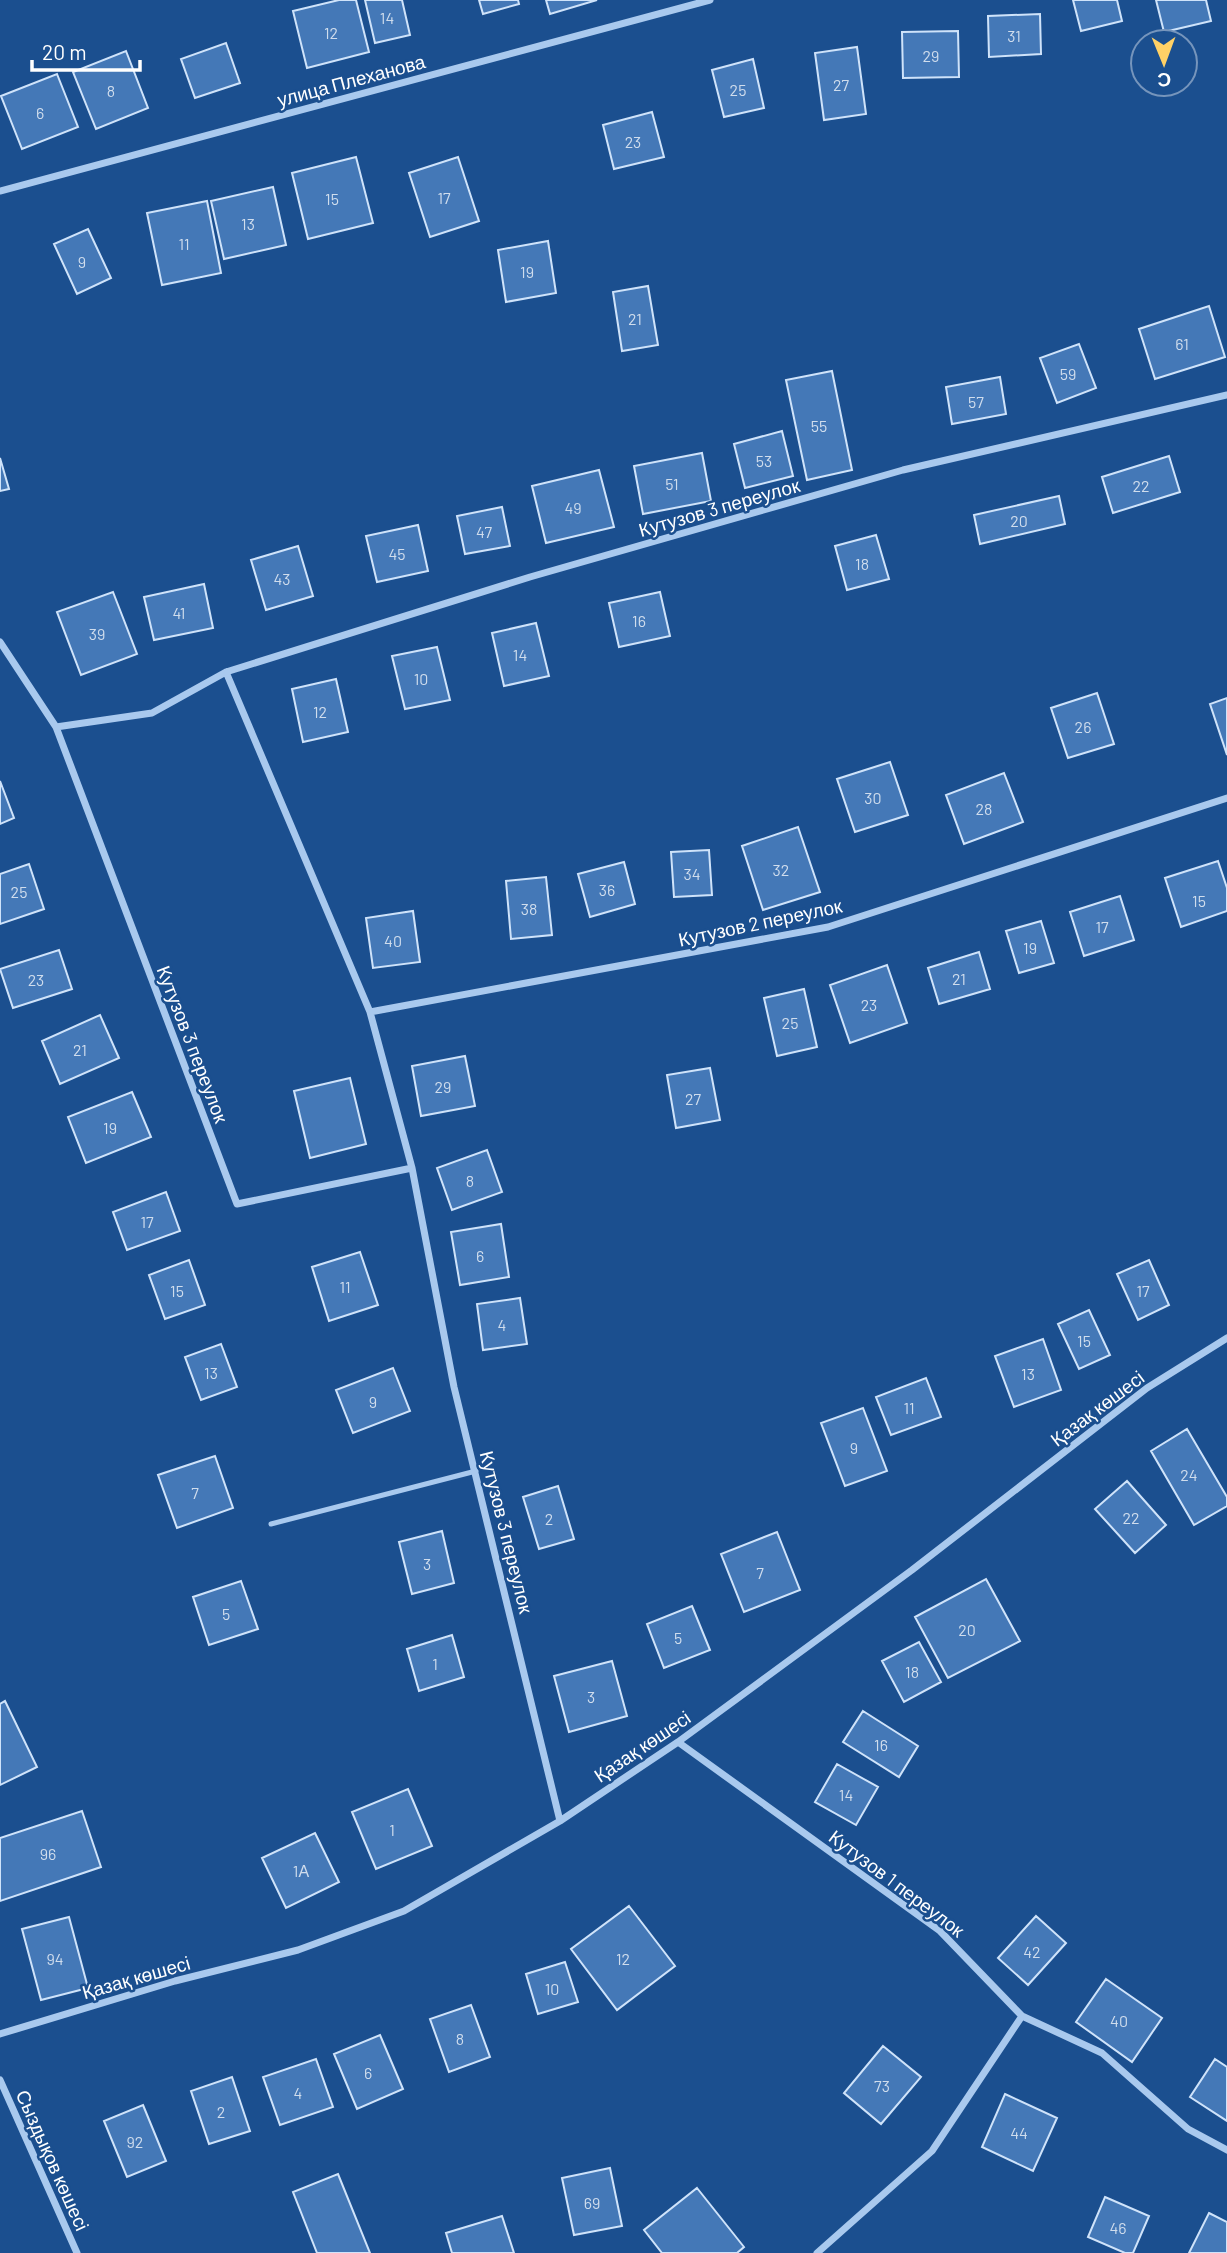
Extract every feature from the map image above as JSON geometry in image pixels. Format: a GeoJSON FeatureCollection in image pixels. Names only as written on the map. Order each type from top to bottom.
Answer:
{"type":"FeatureCollection","features":[{"type":"Feature","properties":{"kind":"street","name":"улица Плеханова"},"geometry":{"type":"LineString","coordinates":[[0,191],[710,0]]}},
{"type":"Feature","properties":{"kind":"street","name":"Кутузов 3 переулок"},"geometry":{"type":"LineString","coordinates":[[55,727],[152,713],[226,673],[530,577],[904,470],[1227,395]]}},
{"type":"Feature","properties":{"kind":"street","name":"Кутузов 3 переулок"},"geometry":{"type":"LineString","coordinates":[[0,642],[55,727],[237,1204],[412,1168]]}},
{"type":"Feature","properties":{"kind":"street","name":"Кутузов 3 переулок"},"geometry":{"type":"LineString","coordinates":[[226,673],[370,1012],[412,1168],[454,1387],[560,1821]]}},
{"type":"Feature","properties":{"kind":"street","name":"Кутузов 2 переулок"},"geometry":{"type":"LineString","coordinates":[[370,1012],[828,927],[1227,798]]}},
{"type":"Feature","properties":{"kind":"street","name":"Қазақ көшесі"},"geometry":{"type":"LineString","coordinates":[[0,2034],[175,1981],[298,1950],[404,1911],[560,1821],[678,1742],[912,1570],[1147,1388],[1227,1338]]}},
{"type":"Feature","properties":{"kind":"street","name":"Кутузов 1 переулок"},"geometry":{"type":"LineString","coordinates":[[678,1742],[940,1931],[1022,2015],[1102,2053],[1188,2129],[1227,2150]]}},
{"type":"Feature","properties":{"kind":"street"},"geometry":{"type":"LineString","coordinates":[[817,2253],[932,2151],[1022,2015]]}},
{"type":"Feature","properties":{"kind":"street","name":"Сыздықов көшесі"},"geometry":{"type":"LineString","coordinates":[[0,2080],[77,2253]]}},
{"type":"Feature","properties":{"kind":"lane"},"geometry":{"type":"LineString","coordinates":[[271,1524],[476,1472]]}},
{"type":"Feature","properties":{"kind":"building"},"geometry":{"type":"Polygon","coordinates":[[[339,0],[356,0],[369,52],[307,68],[293,11],[339,0]]]}},
{"type":"Feature","properties":{"kind":"building"},"geometry":{"type":"Polygon","coordinates":[[[365,0],[402,0],[410,35],[375,43],[365,0]]]}},
{"type":"Feature","properties":{"kind":"building"},"geometry":{"type":"Polygon","coordinates":[[[479,0],[518,0],[519,4],[483,14],[479,0]]]}},
{"type":"Feature","properties":{"kind":"building"},"geometry":{"type":"Polygon","coordinates":[[[546,0],[597,0],[550,14],[546,0]]]}},
{"type":"Feature","properties":{"kind":"building"},"geometry":{"type":"Polygon","coordinates":[[[1073,0],[1117,0],[1122,21],[1081,31],[1073,0]]]}},
{"type":"Feature","properties":{"kind":"building"},"geometry":{"type":"Polygon","coordinates":[[[1156,0],[1206,0],[1211,21],[1181,28],[1163,28],[1156,0]]]}},
{"type":"Feature","properties":{"kind":"building"},"geometry":{"type":"Polygon","coordinates":[[[1040,14],[1041,54],[989,57],[988,16],[1040,14]]]}},
{"type":"Feature","properties":{"kind":"building"},"geometry":{"type":"Polygon","coordinates":[[[958,31],[959,77],[903,78],[902,32],[958,31]]]}},
{"type":"Feature","properties":{"kind":"building"},"geometry":{"type":"Polygon","coordinates":[[[226,43],[240,83],[195,98],[181,59],[226,43]]]}},
{"type":"Feature","properties":{"kind":"building"},"geometry":{"type":"Polygon","coordinates":[[[857,47],[866,114],[824,120],[815,53],[857,47]]]}},
{"type":"Feature","properties":{"kind":"building"},"geometry":{"type":"Polygon","coordinates":[[[126,51],[148,108],[96,129],[73,72],[126,51]]]}},
{"type":"Feature","properties":{"kind":"building"},"geometry":{"type":"Polygon","coordinates":[[[753,59],[764,108],[724,117],[712,70],[753,59]]]}},
{"type":"Feature","properties":{"kind":"building"},"geometry":{"type":"Polygon","coordinates":[[[57,74],[78,127],[22,149],[1,96],[57,74]]]}},
{"type":"Feature","properties":{"kind":"building"},"geometry":{"type":"Polygon","coordinates":[[[652,112],[664,157],[614,169],[603,125],[652,112]]]}},
{"type":"Feature","properties":{"kind":"building"},"geometry":{"type":"Polygon","coordinates":[[[356,157],[373,223],[308,239],[292,173],[356,157]]]}},
{"type":"Feature","properties":{"kind":"building"},"geometry":{"type":"Polygon","coordinates":[[[458,157],[479,221],[430,237],[409,173],[458,157]]]}},
{"type":"Feature","properties":{"kind":"building"},"geometry":{"type":"Polygon","coordinates":[[[273,187],[286,245],[224,259],[211,201],[273,187]]]}},
{"type":"Feature","properties":{"kind":"building"},"geometry":{"type":"Polygon","coordinates":[[[207,201],[221,273],[162,285],[147,213],[207,201]]]}},
{"type":"Feature","properties":{"kind":"building"},"geometry":{"type":"Polygon","coordinates":[[[88,229],[111,278],[77,294],[54,244],[88,229]]]}},
{"type":"Feature","properties":{"kind":"building"},"geometry":{"type":"Polygon","coordinates":[[[548,241],[556,293],[506,302],[498,250],[548,241]]]}},
{"type":"Feature","properties":{"kind":"building"},"geometry":{"type":"Polygon","coordinates":[[[648,286],[658,345],[622,351],[613,292],[648,286]]]}},
{"type":"Feature","properties":{"kind":"building"},"geometry":{"type":"Polygon","coordinates":[[[1209,306],[1225,357],[1155,379],[1139,329],[1209,306]]]}},
{"type":"Feature","properties":{"kind":"building"},"geometry":{"type":"Polygon","coordinates":[[[1079,344],[1096,388],[1057,403],[1040,358],[1079,344]]]}},
{"type":"Feature","properties":{"kind":"building"},"geometry":{"type":"Polygon","coordinates":[[[832,371],[852,470],[807,480],[786,380],[832,371]]]}},
{"type":"Feature","properties":{"kind":"building"},"geometry":{"type":"Polygon","coordinates":[[[1000,377],[1006,414],[952,424],[946,387],[1000,377]]]}},
{"type":"Feature","properties":{"kind":"building"},"geometry":{"type":"Polygon","coordinates":[[[782,431],[793,476],[745,488],[734,444],[782,431]]]}},
{"type":"Feature","properties":{"kind":"building"},"geometry":{"type":"Polygon","coordinates":[[[702,453],[711,501],[643,514],[634,466],[702,453]]]}},
{"type":"Feature","properties":{"kind":"building"},"geometry":{"type":"Polygon","coordinates":[[[1169,456],[1180,492],[1113,513],[1102,477],[1169,456]]]}},
{"type":"Feature","properties":{"kind":"building"},"geometry":{"type":"Polygon","coordinates":[[[0,458],[9,489],[0,491],[0,458]]]}},
{"type":"Feature","properties":{"kind":"building"},"geometry":{"type":"Polygon","coordinates":[[[599,470],[614,527],[546,543],[532,486],[599,470]]]}},
{"type":"Feature","properties":{"kind":"building"},"geometry":{"type":"Polygon","coordinates":[[[1059,496],[1065,524],[980,544],[974,515],[1059,496]]]}},
{"type":"Feature","properties":{"kind":"building"},"geometry":{"type":"Polygon","coordinates":[[[502,507],[510,546],[465,554],[457,516],[502,507]]]}},
{"type":"Feature","properties":{"kind":"building"},"geometry":{"type":"Polygon","coordinates":[[[418,525],[428,571],[377,582],[366,536],[418,525]]]}},
{"type":"Feature","properties":{"kind":"building"},"geometry":{"type":"Polygon","coordinates":[[[876,535],[889,579],[847,590],[835,546],[876,535]]]}},
{"type":"Feature","properties":{"kind":"building"},"geometry":{"type":"Polygon","coordinates":[[[298,546],[313,596],[266,610],[251,560],[298,546]]]}},
{"type":"Feature","properties":{"kind":"building"},"geometry":{"type":"Polygon","coordinates":[[[204,584],[213,628],[154,640],[144,597],[204,584]]]}},
{"type":"Feature","properties":{"kind":"building"},"geometry":{"type":"Polygon","coordinates":[[[113,592],[137,654],[81,675],[57,612],[113,592]]]}},
{"type":"Feature","properties":{"kind":"building"},"geometry":{"type":"Polygon","coordinates":[[[660,592],[670,636],[619,647],[609,603],[660,592]]]}},
{"type":"Feature","properties":{"kind":"building"},"geometry":{"type":"Polygon","coordinates":[[[536,623],[549,676],[504,686],[492,633],[536,623]]]}},
{"type":"Feature","properties":{"kind":"building"},"geometry":{"type":"Polygon","coordinates":[[[437,647],[450,700],[405,709],[392,656],[437,647]]]}},
{"type":"Feature","properties":{"kind":"building"},"geometry":{"type":"Polygon","coordinates":[[[336,679],[348,732],[303,742],[292,689],[336,679]]]}},
{"type":"Feature","properties":{"kind":"building"},"geometry":{"type":"Polygon","coordinates":[[[1097,693],[1114,744],[1068,758],[1051,708],[1097,693]]]}},
{"type":"Feature","properties":{"kind":"building"},"geometry":{"type":"Polygon","coordinates":[[[1227,698],[1227,755],[1210,704],[1227,698]]]}},
{"type":"Feature","properties":{"kind":"building"},"geometry":{"type":"Polygon","coordinates":[[[890,762],[908,815],[855,832],[837,779],[890,762]]]}},
{"type":"Feature","properties":{"kind":"building"},"geometry":{"type":"Polygon","coordinates":[[[1004,773],[1023,822],[964,844],[946,795],[1004,773]]]}},
{"type":"Feature","properties":{"kind":"building"},"geometry":{"type":"Polygon","coordinates":[[[0,781],[14,818],[0,824],[0,781]]]}},
{"type":"Feature","properties":{"kind":"building"},"geometry":{"type":"Polygon","coordinates":[[[798,827],[820,892],[763,910],[742,846],[798,827]]]}},
{"type":"Feature","properties":{"kind":"building"},"geometry":{"type":"Polygon","coordinates":[[[709,850],[712,895],[674,897],[671,852],[709,850]]]}},
{"type":"Feature","properties":{"kind":"building"},"geometry":{"type":"Polygon","coordinates":[[[1218,861],[1227,888],[1227,911],[1181,927],[1165,878],[1218,861]]]}},
{"type":"Feature","properties":{"kind":"building"},"geometry":{"type":"Polygon","coordinates":[[[624,862],[635,904],[590,917],[578,874],[624,862]]]}},
{"type":"Feature","properties":{"kind":"building"},"geometry":{"type":"Polygon","coordinates":[[[29,864],[44,909],[0,924],[0,874],[29,864]]]}},
{"type":"Feature","properties":{"kind":"building"},"geometry":{"type":"Polygon","coordinates":[[[546,877],[552,935],[511,939],[506,881],[546,877]]]}},
{"type":"Feature","properties":{"kind":"building"},"geometry":{"type":"Polygon","coordinates":[[[1120,896],[1134,940],[1084,956],[1070,912],[1120,896]]]}},
{"type":"Feature","properties":{"kind":"building"},"geometry":{"type":"Polygon","coordinates":[[[413,911],[420,962],[373,968],[366,918],[413,911]]]}},
{"type":"Feature","properties":{"kind":"building"},"geometry":{"type":"Polygon","coordinates":[[[1041,921],[1054,963],[1019,973],[1006,931],[1041,921]]]}},
{"type":"Feature","properties":{"kind":"building"},"geometry":{"type":"Polygon","coordinates":[[[59,950],[72,989],[13,1008],[0,969],[59,950]]]}},
{"type":"Feature","properties":{"kind":"building"},"geometry":{"type":"Polygon","coordinates":[[[979,952],[990,989],[939,1004],[928,968],[979,952]]]}},
{"type":"Feature","properties":{"kind":"building"},"geometry":{"type":"Polygon","coordinates":[[[887,965],[907,1023],[850,1043],[830,985],[887,965]]]}},
{"type":"Feature","properties":{"kind":"building"},"geometry":{"type":"Polygon","coordinates":[[[804,989],[817,1047],[777,1056],[764,998],[804,989]]]}},
{"type":"Feature","properties":{"kind":"building"},"geometry":{"type":"Polygon","coordinates":[[[100,1015],[119,1058],[60,1084],[42,1041],[100,1015]]]}},
{"type":"Feature","properties":{"kind":"building"},"geometry":{"type":"Polygon","coordinates":[[[465,1056],[475,1106],[421,1116],[412,1066],[465,1056]]]}},
{"type":"Feature","properties":{"kind":"building"},"geometry":{"type":"Polygon","coordinates":[[[710,1068],[720,1120],[676,1128],[667,1075],[710,1068]]]}},
{"type":"Feature","properties":{"kind":"building"},"geometry":{"type":"Polygon","coordinates":[[[350,1078],[366,1144],[310,1158],[294,1091],[350,1078]]]}},
{"type":"Feature","properties":{"kind":"building"},"geometry":{"type":"Polygon","coordinates":[[[132,1092],[151,1137],[86,1163],[68,1117],[132,1092]]]}},
{"type":"Feature","properties":{"kind":"building"},"geometry":{"type":"Polygon","coordinates":[[[487,1150],[502,1192],[452,1210],[437,1168],[487,1150]]]}},
{"type":"Feature","properties":{"kind":"building"},"geometry":{"type":"Polygon","coordinates":[[[166,1192],[180,1231],[127,1250],[113,1212],[166,1192]]]}},
{"type":"Feature","properties":{"kind":"building"},"geometry":{"type":"Polygon","coordinates":[[[501,1224],[509,1277],[460,1285],[451,1232],[501,1224]]]}},
{"type":"Feature","properties":{"kind":"building"},"geometry":{"type":"Polygon","coordinates":[[[360,1252],[378,1305],[329,1321],[312,1267],[360,1252]]]}},
{"type":"Feature","properties":{"kind":"building"},"geometry":{"type":"Polygon","coordinates":[[[189,1260],[205,1305],[165,1319],[149,1275],[189,1260]]]}},
{"type":"Feature","properties":{"kind":"building"},"geometry":{"type":"Polygon","coordinates":[[[1149,1260],[1169,1305],[1138,1320],[1117,1274],[1149,1260]]]}},
{"type":"Feature","properties":{"kind":"building"},"geometry":{"type":"Polygon","coordinates":[[[520,1298],[527,1344],[483,1350],[477,1304],[520,1298]]]}},
{"type":"Feature","properties":{"kind":"building"},"geometry":{"type":"Polygon","coordinates":[[[1089,1310],[1110,1355],[1079,1369],[1058,1324],[1089,1310]]]}},
{"type":"Feature","properties":{"kind":"building"},"geometry":{"type":"Polygon","coordinates":[[[1043,1339],[1061,1390],[1014,1407],[995,1356],[1043,1339]]]}},
{"type":"Feature","properties":{"kind":"building"},"geometry":{"type":"Polygon","coordinates":[[[221,1344],[237,1387],[201,1400],[185,1357],[221,1344]]]}},
{"type":"Feature","properties":{"kind":"building"},"geometry":{"type":"Polygon","coordinates":[[[393,1368],[410,1411],[353,1433],[336,1390],[393,1368]]]}},
{"type":"Feature","properties":{"kind":"building"},"geometry":{"type":"Polygon","coordinates":[[[926,1378],[941,1417],[891,1435],[876,1397],[926,1378]]]}},
{"type":"Feature","properties":{"kind":"building"},"geometry":{"type":"Polygon","coordinates":[[[863,1408],[887,1471],[845,1486],[821,1423],[863,1408]]]}},
{"type":"Feature","properties":{"kind":"building"},"geometry":{"type":"Polygon","coordinates":[[[1187,1429],[1227,1497],[1227,1506],[1194,1525],[1151,1451],[1187,1429]]]}},
{"type":"Feature","properties":{"kind":"building"},"geometry":{"type":"Polygon","coordinates":[[[215,1456],[233,1508],[177,1528],[158,1475],[215,1456]]]}},
{"type":"Feature","properties":{"kind":"building"},"geometry":{"type":"Polygon","coordinates":[[[1127,1481],[1166,1525],[1135,1553],[1095,1509],[1127,1481]]]}},
{"type":"Feature","properties":{"kind":"building"},"geometry":{"type":"Polygon","coordinates":[[[558,1486],[574,1539],[539,1549],[523,1497],[558,1486]]]}},
{"type":"Feature","properties":{"kind":"building"},"geometry":{"type":"Polygon","coordinates":[[[442,1531],[454,1583],[412,1594],[399,1542],[442,1531]]]}},
{"type":"Feature","properties":{"kind":"building"},"geometry":{"type":"Polygon","coordinates":[[[777,1532],[800,1590],[744,1612],[721,1554],[777,1532]]]}},
{"type":"Feature","properties":{"kind":"building"},"geometry":{"type":"Polygon","coordinates":[[[986,1579],[1020,1641],[948,1678],[915,1617],[986,1579]]]}},
{"type":"Feature","properties":{"kind":"building"},"geometry":{"type":"Polygon","coordinates":[[[241,1581],[258,1629],[209,1645],[193,1597],[241,1581]]]}},
{"type":"Feature","properties":{"kind":"building"},"geometry":{"type":"Polygon","coordinates":[[[692,1606],[710,1650],[664,1668],[647,1624],[692,1606]]]}},
{"type":"Feature","properties":{"kind":"building"},"geometry":{"type":"Polygon","coordinates":[[[452,1635],[464,1677],[419,1691],[407,1649],[452,1635]]]}},
{"type":"Feature","properties":{"kind":"building"},"geometry":{"type":"Polygon","coordinates":[[[919,1642],[941,1682],[904,1702],[882,1661],[919,1642]]]}},
{"type":"Feature","properties":{"kind":"building"},"geometry":{"type":"Polygon","coordinates":[[[612,1661],[627,1716],[569,1732],[554,1676],[612,1661]]]}},
{"type":"Feature","properties":{"kind":"building"},"geometry":{"type":"Polygon","coordinates":[[[5,1701],[37,1767],[0,1785],[0,1704],[5,1701]]]}},
{"type":"Feature","properties":{"kind":"building"},"geometry":{"type":"Polygon","coordinates":[[[863,1711],[918,1746],[899,1777],[843,1742],[863,1711]]]}},
{"type":"Feature","properties":{"kind":"building"},"geometry":{"type":"Polygon","coordinates":[[[837,1764],[878,1787],[856,1825],[815,1802],[837,1764]]]}},
{"type":"Feature","properties":{"kind":"building"},"geometry":{"type":"Polygon","coordinates":[[[408,1789],[432,1846],[376,1869],[352,1812],[408,1789]]]}},
{"type":"Feature","properties":{"kind":"building"},"geometry":{"type":"Polygon","coordinates":[[[82,1811],[101,1867],[0,1901],[0,1838],[82,1811]]]}},
{"type":"Feature","properties":{"kind":"building"},"geometry":{"type":"Polygon","coordinates":[[[315,1833],[339,1882],[286,1908],[262,1858],[315,1833]]]}},
{"type":"Feature","properties":{"kind":"building"},"geometry":{"type":"Polygon","coordinates":[[[629,1906],[675,1966],[617,2010],[571,1949],[629,1906]]]}},
{"type":"Feature","properties":{"kind":"building"},"geometry":{"type":"Polygon","coordinates":[[[1036,1916],[1066,1943],[1028,1985],[998,1958],[1036,1916]]]}},
{"type":"Feature","properties":{"kind":"building"},"geometry":{"type":"Polygon","coordinates":[[[69,1917],[88,1988],[41,2000],[22,1929],[69,1917]]]}},
{"type":"Feature","properties":{"kind":"building"},"geometry":{"type":"Polygon","coordinates":[[[565,1962],[578,2002],[538,2014],[526,1974],[565,1962]]]}},
{"type":"Feature","properties":{"kind":"building"},"geometry":{"type":"Polygon","coordinates":[[[1106,1979],[1162,2018],[1132,2062],[1076,2022],[1106,1979]]]}},
{"type":"Feature","properties":{"kind":"building"},"geometry":{"type":"Polygon","coordinates":[[[471,2005],[490,2057],[449,2072],[430,2019],[471,2005]]]}},
{"type":"Feature","properties":{"kind":"building"},"geometry":{"type":"Polygon","coordinates":[[[380,2035],[403,2089],[357,2109],[334,2054],[380,2035]]]}},
{"type":"Feature","properties":{"kind":"building"},"geometry":{"type":"Polygon","coordinates":[[[883,2046],[921,2077],[881,2124],[844,2093],[883,2046]]]}},
{"type":"Feature","properties":{"kind":"building"},"geometry":{"type":"Polygon","coordinates":[[[316,2059],[333,2107],[280,2125],[263,2077],[316,2059]]]}},
{"type":"Feature","properties":{"kind":"building"},"geometry":{"type":"Polygon","coordinates":[[[1215,2059],[1227,2067],[1227,2121],[1190,2097],[1215,2059]]]}},
{"type":"Feature","properties":{"kind":"building"},"geometry":{"type":"Polygon","coordinates":[[[232,2077],[250,2131],[209,2144],[191,2091],[232,2077]]]}},
{"type":"Feature","properties":{"kind":"building"},"geometry":{"type":"Polygon","coordinates":[[[1005,2094],[1057,2118],[1033,2171],[982,2147],[1005,2094]]]}},
{"type":"Feature","properties":{"kind":"building"},"geometry":{"type":"Polygon","coordinates":[[[143,2105],[166,2161],[127,2177],[104,2121],[143,2105]]]}},
{"type":"Feature","properties":{"kind":"building"},"geometry":{"type":"Polygon","coordinates":[[[610,2168],[622,2226],[574,2235],[562,2178],[610,2168]]]}},
{"type":"Feature","properties":{"kind":"building"},"geometry":{"type":"Polygon","coordinates":[[[338,2174],[370,2253],[317,2253],[293,2192],[338,2174]]]}},
{"type":"Feature","properties":{"kind":"building"},"geometry":{"type":"Polygon","coordinates":[[[697,2188],[744,2247],[737,2253],[662,2253],[644,2230],[697,2188]]]}},
{"type":"Feature","properties":{"kind":"building"},"geometry":{"type":"Polygon","coordinates":[[[1105,2197],[1149,2216],[1133,2253],[1125,2253],[1088,2237],[1105,2197]]]}},
{"type":"Feature","properties":{"kind":"building"},"geometry":{"type":"Polygon","coordinates":[[[1209,2213],[1227,2222],[1227,2253],[1189,2253],[1209,2213]]]}},
{"type":"Feature","properties":{"kind":"building"},"geometry":{"type":"Polygon","coordinates":[[[502,2216],[514,2253],[452,2253],[446,2233],[502,2216]]]}}]}
